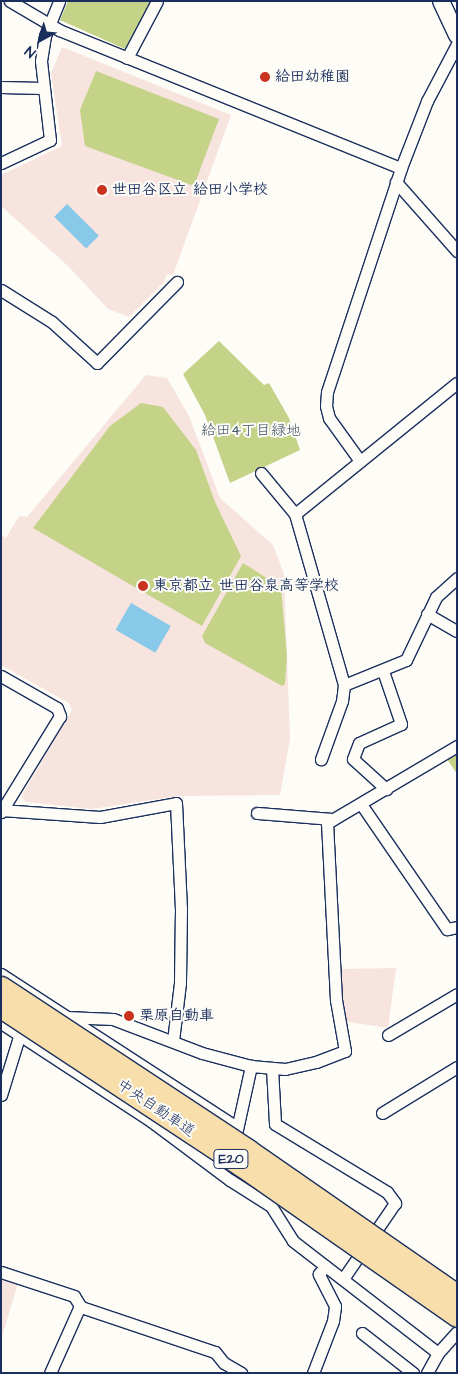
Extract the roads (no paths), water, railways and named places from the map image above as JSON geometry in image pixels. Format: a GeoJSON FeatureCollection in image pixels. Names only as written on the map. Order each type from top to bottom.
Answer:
{"type":"FeatureCollection","features":[{"type":"Feature","properties":{"kind":"highway","name":"中央自動車道"},"geometry":{"type":"LineString","coordinates":[[1,987],[232,1139],[457,1295]]}},
{"type":"Feature","properties":{"kind":"highway","name":"中央自動車道"},"geometry":{"type":"LineString","coordinates":[[1,1007],[242,1166],[457,1316]]}},
{"type":"Feature","properties":{"kind":"main road"},"geometry":{"type":"LineString","coordinates":[[442,2],[457,35]]}},
{"type":"Feature","properties":{"kind":"street"},"geometry":{"type":"LineString","coordinates":[[10,1],[50,24],[127,58],[400,168]]}},
{"type":"Feature","properties":{"kind":"street"},"geometry":{"type":"LineString","coordinates":[[1,163],[50,140],[42,88],[41,61],[50,24],[59,1]]}},
{"type":"Feature","properties":{"kind":"street"},"geometry":{"type":"LineString","coordinates":[[127,58],[157,1]]}},
{"type":"Feature","properties":{"kind":"street"},"geometry":{"type":"LineString","coordinates":[[360,461],[329,418],[326,400],[400,168],[427,101],[457,44]]}},
{"type":"Feature","properties":{"kind":"street"},"geometry":{"type":"LineString","coordinates":[[1,87],[42,88]]}},
{"type":"Feature","properties":{"kind":"street"},"geometry":{"type":"LineString","coordinates":[[396,182],[457,251]]}},
{"type":"Feature","properties":{"kind":"street"},"geometry":{"type":"LineString","coordinates":[[1,290],[52,322],[96,363],[177,282]]}},
{"type":"Feature","properties":{"kind":"street"},"geometry":{"type":"LineString","coordinates":[[295,514],[457,382]]}},
{"type":"Feature","properties":{"kind":"street"},"geometry":{"type":"LineString","coordinates":[[261,473],[295,514],[344,685],[342,701],[321,759]]}},
{"type":"Feature","properties":{"kind":"street"},"geometry":{"type":"LineString","coordinates":[[344,685],[406,660],[436,597],[457,578]]}},
{"type":"Feature","properties":{"kind":"street"},"geometry":{"type":"LineString","coordinates":[[427,614],[457,632]]}},
{"type":"Feature","properties":{"kind":"street"},"geometry":{"type":"LineString","coordinates":[[382,671],[401,724],[359,743],[353,758],[386,789]]}},
{"type":"Feature","properties":{"kind":"street"},"geometry":{"type":"LineString","coordinates":[[1,676],[57,708],[60,716],[2,811],[100,817],[176,803],[181,909],[180,983],[173,1040]]}},
{"type":"Feature","properties":{"kind":"street"},"geometry":{"type":"LineString","coordinates":[[66,1017],[113,1019],[173,1040],[202,1053],[251,1066],[285,1070],[309,1064],[346,1049],[336,1000],[327,824],[457,746]]}},
{"type":"Feature","properties":{"kind":"street"},"geometry":{"type":"LineString","coordinates":[[361,804],[447,929],[457,927]]}},
{"type":"Feature","properties":{"kind":"street"},"geometry":{"type":"LineString","coordinates":[[257,813],[333,819]]}},
{"type":"Feature","properties":{"kind":"street"},"geometry":{"type":"LineString","coordinates":[[1,974],[237,1128]]}},
{"type":"Feature","properties":{"kind":"street"},"geometry":{"type":"LineString","coordinates":[[388,1035],[457,994]]}},
{"type":"Feature","properties":{"kind":"street"},"geometry":{"type":"LineString","coordinates":[[1,1095],[18,1034],[40,1000]]}},
{"type":"Feature","properties":{"kind":"street"},"geometry":{"type":"LineString","coordinates":[[1,1023],[151,1121],[230,1180],[270,1206],[286,1234],[438,1353]]}},
{"type":"Feature","properties":{"kind":"street"},"geometry":{"type":"LineString","coordinates":[[230,1180],[237,1128],[251,1066]]}},
{"type":"Feature","properties":{"kind":"street"},"geometry":{"type":"LineString","coordinates":[[382,1113],[457,1067]]}},
{"type":"Feature","properties":{"kind":"street"},"geometry":{"type":"LineString","coordinates":[[272,1068],[275,1124],[387,1192],[395,1203],[343,1279]]}},
{"type":"Feature","properties":{"kind":"street"},"geometry":{"type":"LineString","coordinates":[[313,1373],[333,1321],[335,1306],[319,1274],[325,1266]]}},
{"type":"Feature","properties":{"kind":"street"},"geometry":{"type":"LineString","coordinates":[[1,1272],[74,1296],[80,1306],[215,1352],[224,1363],[241,1373]]}},
{"type":"Feature","properties":{"kind":"street"},"geometry":{"type":"LineString","coordinates":[[50,1373],[80,1306]]}},
{"type":"Feature","properties":{"kind":"street"},"geometry":{"type":"LineString","coordinates":[[427,1373],[438,1353],[457,1332]]}},
{"type":"Feature","properties":{"kind":"street"},"geometry":{"type":"LineString","coordinates":[[362,1333],[413,1373]]}},
{"type":"Feature","properties":{"kind":"water"},"geometry":{"type":"Polygon","coordinates":[[[67,204],[99,236],[86,249],[54,217],[67,204]]]}},
{"type":"Feature","properties":{"kind":"water"},"geometry":{"type":"Polygon","coordinates":[[[131,603],[171,626],[155,653],[116,630],[131,603]]]}},
{"type":"Feature","properties":{"kind":"place","name":"給田幼稚園"},"geometry":{"type":"Point","coordinates":[265,77]}},
{"type":"Feature","properties":{"kind":"place","name":"世田谷区立 給田小学校"},"geometry":{"type":"Point","coordinates":[102,190]}},
{"type":"Feature","properties":{"kind":"place","name":"東京都立 世田谷泉高等学校"},"geometry":{"type":"Point","coordinates":[143,586]}},
{"type":"Feature","properties":{"kind":"place","name":"栗原自動車"},"geometry":{"type":"Point","coordinates":[129,1016]}},
{"type":"Feature","properties":{"kind":"park label","name":"給田4丁目緑地"},"geometry":{"type":"Point","coordinates":[251,431]}}]}
